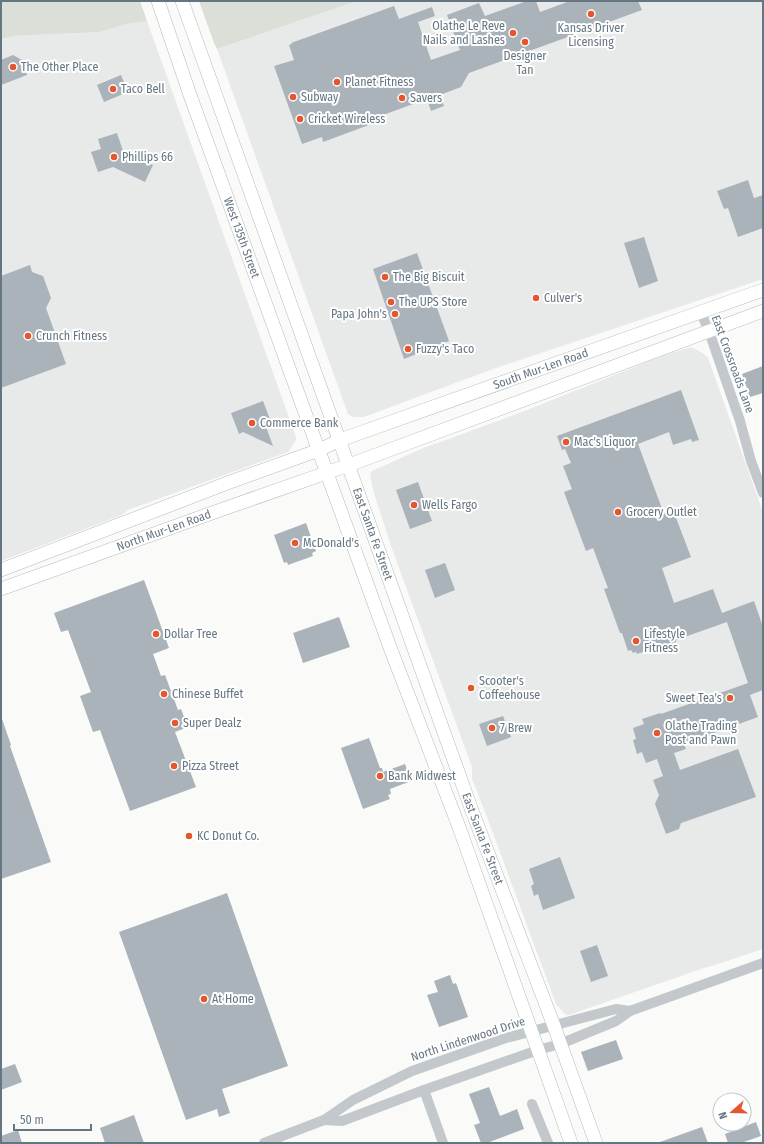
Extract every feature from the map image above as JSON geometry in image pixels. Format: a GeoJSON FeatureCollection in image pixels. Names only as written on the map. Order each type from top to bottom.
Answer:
{"type":"FeatureCollection","features":[{"type":"Feature","properties":{"kind":"main road","name":"West 135th Street"},"geometry":{"type":"LineString","coordinates":[[158,1],[190,95],[327,473]]}},
{"type":"Feature","properties":{"kind":"main road","name":"West 135th Street"},"geometry":{"type":"LineString","coordinates":[[182,1],[349,465]]}},
{"type":"Feature","properties":{"kind":"main road","name":"South Mur-Len Road"},"geometry":{"type":"LineString","coordinates":[[319,450],[340,440],[763,290]]}},
{"type":"Feature","properties":{"kind":"main road","name":"South Mur-Len Road"},"geometry":{"type":"LineString","coordinates":[[327,473],[763,311]]}},
{"type":"Feature","properties":{"kind":"main road","name":"North Mur-Len Road"},"geometry":{"type":"LineString","coordinates":[[1,570],[230,482],[319,450]]}},
{"type":"Feature","properties":{"kind":"main road","name":"East Santa Fe Street"},"geometry":{"type":"LineString","coordinates":[[349,465],[471,808],[554,1026],[596,1143]]}},
{"type":"Feature","properties":{"kind":"main road","name":"North Mur-Len Road"},"geometry":{"type":"LineString","coordinates":[[1,589],[224,508],[327,473]]}},
{"type":"Feature","properties":{"kind":"main road","name":"East Santa Fe Street"},"geometry":{"type":"LineString","coordinates":[[327,473],[391,650],[456,820],[570,1143]]}},
{"type":"Feature","properties":{"kind":"street","name":"East Crossroads Lane"},"geometry":{"type":"LineString","coordinates":[[701,312],[740,421],[751,461],[763,493]]}},
{"type":"Feature","properties":{"kind":"street","name":"North Lindenwood Drive"},"geometry":{"type":"LineString","coordinates":[[324,1120],[342,1121],[424,1090],[538,1050],[560,1044],[616,1021],[630,1011],[763,963]]}},
{"type":"Feature","properties":{"kind":"street","name":"North Lindenwood Drive"},"geometry":{"type":"LineString","coordinates":[[264,1143],[324,1120],[353,1100],[412,1071],[506,1038],[531,1031],[616,1009],[630,1011]]}},
{"type":"Feature","properties":{"kind":"street"},"geometry":{"type":"LineString","coordinates":[[424,1090],[443,1143]]}},
{"type":"Feature","properties":{"kind":"street"},"geometry":{"type":"LineString","coordinates":[[532,1104],[548,1143]]}},
{"type":"Feature","properties":{"kind":"shaded area"},"geometry":{"type":"Polygon","coordinates":[[[1,1],[140,1],[147,21],[127,24],[100,32],[14,36],[1,39],[1,1]]]}},
{"type":"Feature","properties":{"kind":"shaded area"},"geometry":{"type":"Polygon","coordinates":[[[199,1],[357,1],[217,49],[199,1]]]}},
{"type":"Feature","properties":{"kind":"shaded area"},"geometry":{"type":"Polygon","coordinates":[[[357,1],[763,1],[763,279],[493,369],[364,417],[352,417],[348,414],[217,49],[357,1]]]}},
{"type":"Feature","properties":{"kind":"shaded area"},"geometry":{"type":"Polygon","coordinates":[[[147,21],[296,440],[288,452],[128,510],[122,515],[1,561],[1,39],[14,36],[100,32],[127,24],[147,21]]]}},
{"type":"Feature","properties":{"kind":"shaded area"},"geometry":{"type":"Polygon","coordinates":[[[691,347],[703,353],[708,358],[763,512],[763,949],[566,1015],[556,1004],[472,779],[472,767],[391,546],[373,490],[370,474],[372,471],[421,449],[522,412],[662,356],[691,347]]]}},
{"type":"Feature","properties":{"kind":"building"},"geometry":{"type":"Polygon","coordinates":[[[527,1],[536,1],[540,12],[570,1],[638,1],[642,10],[469,73],[461,87],[440,95],[444,106],[431,111],[427,99],[383,115],[385,119],[323,142],[322,137],[302,144],[274,66],[294,60],[289,45],[292,44],[291,43],[394,6],[399,19],[432,7],[435,16],[418,22],[431,60],[460,50],[447,15],[479,3],[485,16],[527,1]]]}},
{"type":"Feature","properties":{"kind":"building","name":"The Other Place"},"geometry":{"type":"Polygon","coordinates":[[[13,55],[22,60],[27,75],[1,85],[1,60],[13,55]]]}},
{"type":"Feature","properties":{"kind":"building","name":"Taco Bell"},"geometry":{"type":"Polygon","coordinates":[[[121,75],[128,92],[104,102],[97,85],[121,75]]]}},
{"type":"Feature","properties":{"kind":"building","name":"Phillips 66"},"geometry":{"type":"Polygon","coordinates":[[[117,133],[123,151],[153,165],[145,182],[113,167],[98,172],[91,152],[101,149],[98,139],[117,133]]]}},
{"type":"Feature","properties":{"kind":"building"},"geometry":{"type":"Polygon","coordinates":[[[748,180],[754,198],[763,195],[763,228],[738,237],[728,208],[724,209],[717,191],[748,180]]]}},
{"type":"Feature","properties":{"kind":"building"},"geometry":{"type":"Polygon","coordinates":[[[644,237],[658,281],[639,288],[624,243],[644,237]]]}},
{"type":"Feature","properties":{"kind":"building"},"geometry":{"type":"Polygon","coordinates":[[[417,253],[449,341],[404,359],[373,269],[417,253]]]}},
{"type":"Feature","properties":{"kind":"building","name":"Crunch Fitness"},"geometry":{"type":"Polygon","coordinates":[[[30,265],[32,272],[43,276],[51,298],[46,308],[66,364],[1,388],[1,276],[30,265]]]}},
{"type":"Feature","properties":{"kind":"building"},"geometry":{"type":"Polygon","coordinates":[[[763,366],[763,393],[750,397],[742,374],[763,366]]]}},
{"type":"Feature","properties":{"kind":"building"},"geometry":{"type":"Polygon","coordinates":[[[681,390],[699,440],[692,442],[691,439],[673,445],[669,432],[638,444],[664,514],[673,510],[691,557],[662,568],[674,603],[713,589],[722,613],[754,601],[763,627],[763,690],[750,695],[758,717],[684,744],[686,749],[674,753],[680,770],[738,749],[756,797],[681,823],[679,829],[666,834],[655,804],[659,795],[653,780],[663,776],[657,759],[646,763],[642,752],[637,754],[633,740],[636,739],[633,728],[644,724],[642,719],[660,713],[661,714],[748,683],[727,622],[676,640],[676,642],[662,647],[661,646],[637,654],[636,652],[633,653],[631,650],[628,651],[604,589],[608,588],[593,548],[586,551],[564,492],[572,489],[563,466],[571,463],[565,449],[562,450],[557,436],[681,390]]]}},
{"type":"Feature","properties":{"kind":"building","name":"Commerce Bank"},"geometry":{"type":"Polygon","coordinates":[[[263,401],[271,422],[265,424],[273,446],[243,432],[239,434],[231,413],[263,401]]]}},
{"type":"Feature","properties":{"kind":"building","name":"Wells Fargo"},"geometry":{"type":"Polygon","coordinates":[[[418,482],[432,521],[410,529],[396,490],[418,482]]]}},
{"type":"Feature","properties":{"kind":"building","name":"McDonald's"},"geometry":{"type":"Polygon","coordinates":[[[306,523],[316,551],[312,553],[313,556],[288,565],[287,562],[284,563],[274,535],[306,523]]]}},
{"type":"Feature","properties":{"kind":"building"},"geometry":{"type":"Polygon","coordinates":[[[445,563],[455,590],[435,598],[425,570],[445,563]]]}},
{"type":"Feature","properties":{"kind":"building"},"geometry":{"type":"Polygon","coordinates":[[[144,580],[169,648],[153,654],[161,676],[165,675],[178,710],[181,709],[188,727],[175,732],[196,787],[130,811],[100,730],[93,732],[80,696],[91,692],[68,630],[61,632],[54,613],[144,580]]]}},
{"type":"Feature","properties":{"kind":"building"},"geometry":{"type":"Polygon","coordinates":[[[339,617],[350,647],[303,663],[293,633],[339,617]]]}},
{"type":"Feature","properties":{"kind":"building"},"geometry":{"type":"Polygon","coordinates":[[[503,716],[511,737],[487,746],[479,724],[503,716]]]}},
{"type":"Feature","properties":{"kind":"building"},"geometry":{"type":"Polygon","coordinates":[[[1,719],[51,862],[1,879],[1,719]]]}},
{"type":"Feature","properties":{"kind":"building","name":"Bank Midwest"},"geometry":{"type":"Polygon","coordinates":[[[369,738],[380,768],[382,768],[383,772],[405,764],[411,781],[390,789],[391,794],[388,795],[390,799],[363,809],[341,748],[369,738]]]}},
{"type":"Feature","properties":{"kind":"building"},"geometry":{"type":"Polygon","coordinates":[[[560,857],[575,898],[543,910],[538,894],[534,896],[531,886],[534,884],[529,869],[560,857]]]}},
{"type":"Feature","properties":{"kind":"building","name":"At Home"},"geometry":{"type":"Polygon","coordinates":[[[227,893],[288,1066],[222,1089],[230,1113],[219,1117],[217,1109],[186,1120],[119,932],[227,893]]]}},
{"type":"Feature","properties":{"kind":"building"},"geometry":{"type":"Polygon","coordinates":[[[597,945],[608,976],[591,982],[580,951],[597,945]]]}},
{"type":"Feature","properties":{"kind":"building"},"geometry":{"type":"Polygon","coordinates":[[[450,975],[453,984],[456,983],[468,1017],[439,1027],[427,995],[438,992],[434,981],[450,975]]]}},
{"type":"Feature","properties":{"kind":"building"},"geometry":{"type":"Polygon","coordinates":[[[616,1040],[623,1059],[588,1071],[581,1052],[616,1040]]]}},
{"type":"Feature","properties":{"kind":"building"},"geometry":{"type":"Polygon","coordinates":[[[15,1064],[22,1082],[1,1090],[1,1069],[15,1064]]]}},
{"type":"Feature","properties":{"kind":"building"},"geometry":{"type":"Polygon","coordinates":[[[489,1087],[500,1116],[517,1109],[524,1129],[487,1143],[481,1143],[474,1125],[480,1123],[469,1094],[489,1087]]]}},
{"type":"Feature","properties":{"kind":"building"},"geometry":{"type":"Polygon","coordinates":[[[134,1115],[144,1143],[105,1143],[100,1128],[134,1115]]]}},
{"type":"Feature","properties":{"kind":"building"},"geometry":{"type":"Polygon","coordinates":[[[756,1122],[761,1136],[741,1143],[728,1143],[725,1134],[730,1132],[752,1132],[752,1124],[756,1122]]]}},
{"type":"Feature","properties":{"kind":"building"},"geometry":{"type":"Polygon","coordinates":[[[702,1127],[708,1143],[660,1143],[660,1142],[702,1127]]]}},
{"type":"Feature","properties":{"kind":"building"},"geometry":{"type":"Polygon","coordinates":[[[18,1130],[22,1143],[1,1143],[1,1136],[18,1130]]]}},
{"type":"Feature","properties":{"kind":"place","name":"Kansas Driver Licensing"},"geometry":{"type":"Point","coordinates":[591,14]}},
{"type":"Feature","properties":{"kind":"place","name":"Olathe Le Reve Nails and Lashes"},"geometry":{"type":"Point","coordinates":[513,33]}},
{"type":"Feature","properties":{"kind":"place","name":"Designer Tan"},"geometry":{"type":"Point","coordinates":[525,42]}},
{"type":"Feature","properties":{"kind":"place","name":"The Other Place"},"geometry":{"type":"Point","coordinates":[13,67]}},
{"type":"Feature","properties":{"kind":"place","name":"Planet Fitness"},"geometry":{"type":"Point","coordinates":[337,82]}},
{"type":"Feature","properties":{"kind":"place","name":"Taco Bell"},"geometry":{"type":"Point","coordinates":[113,89]}},
{"type":"Feature","properties":{"kind":"place","name":"Subway"},"geometry":{"type":"Point","coordinates":[293,97]}},
{"type":"Feature","properties":{"kind":"place","name":"Savers"},"geometry":{"type":"Point","coordinates":[402,98]}},
{"type":"Feature","properties":{"kind":"place","name":"Cricket Wireless"},"geometry":{"type":"Point","coordinates":[300,119]}},
{"type":"Feature","properties":{"kind":"place","name":"Phillips 66"},"geometry":{"type":"Point","coordinates":[114,157]}},
{"type":"Feature","properties":{"kind":"place","name":"The Big Biscuit"},"geometry":{"type":"Point","coordinates":[385,277]}},
{"type":"Feature","properties":{"kind":"place","name":"Culver's"},"geometry":{"type":"Point","coordinates":[536,298]}},
{"type":"Feature","properties":{"kind":"place","name":"The UPS Store"},"geometry":{"type":"Point","coordinates":[391,302]}},
{"type":"Feature","properties":{"kind":"place","name":"Papa John's"},"geometry":{"type":"Point","coordinates":[395,314]}},
{"type":"Feature","properties":{"kind":"place","name":"Crunch Fitness"},"geometry":{"type":"Point","coordinates":[28,336]}},
{"type":"Feature","properties":{"kind":"place","name":"Fuzzy's Taco"},"geometry":{"type":"Point","coordinates":[408,349]}},
{"type":"Feature","properties":{"kind":"place","name":"Commerce Bank"},"geometry":{"type":"Point","coordinates":[252,423]}},
{"type":"Feature","properties":{"kind":"place","name":"Mac's Liquor"},"geometry":{"type":"Point","coordinates":[566,442]}},
{"type":"Feature","properties":{"kind":"place","name":"Wells Fargo"},"geometry":{"type":"Point","coordinates":[414,505]}},
{"type":"Feature","properties":{"kind":"place","name":"Grocery Outlet"},"geometry":{"type":"Point","coordinates":[618,512]}},
{"type":"Feature","properties":{"kind":"place","name":"McDonald's"},"geometry":{"type":"Point","coordinates":[295,543]}},
{"type":"Feature","properties":{"kind":"place","name":"Dollar Tree"},"geometry":{"type":"Point","coordinates":[156,634]}},
{"type":"Feature","properties":{"kind":"place","name":"Lifestyle Fitness"},"geometry":{"type":"Point","coordinates":[636,641]}},
{"type":"Feature","properties":{"kind":"place","name":"Scooter's Coffeehouse"},"geometry":{"type":"Point","coordinates":[471,688]}},
{"type":"Feature","properties":{"kind":"place","name":"Chinese Buffet"},"geometry":{"type":"Point","coordinates":[164,694]}},
{"type":"Feature","properties":{"kind":"place","name":"Sweet Tea's"},"geometry":{"type":"Point","coordinates":[730,698]}},
{"type":"Feature","properties":{"kind":"place","name":"Super Dealz"},"geometry":{"type":"Point","coordinates":[175,723]}},
{"type":"Feature","properties":{"kind":"place","name":"7 Brew"},"geometry":{"type":"Point","coordinates":[492,728]}},
{"type":"Feature","properties":{"kind":"place","name":"Olathe Trading Post and Pawn"},"geometry":{"type":"Point","coordinates":[657,733]}},
{"type":"Feature","properties":{"kind":"place","name":"Pizza Street"},"geometry":{"type":"Point","coordinates":[174,766]}},
{"type":"Feature","properties":{"kind":"place","name":"Bank Midwest"},"geometry":{"type":"Point","coordinates":[380,776]}},
{"type":"Feature","properties":{"kind":"place","name":"KC Donut Co."},"geometry":{"type":"Point","coordinates":[189,836]}},
{"type":"Feature","properties":{"kind":"place","name":"At Home"},"geometry":{"type":"Point","coordinates":[204,999]}}]}
